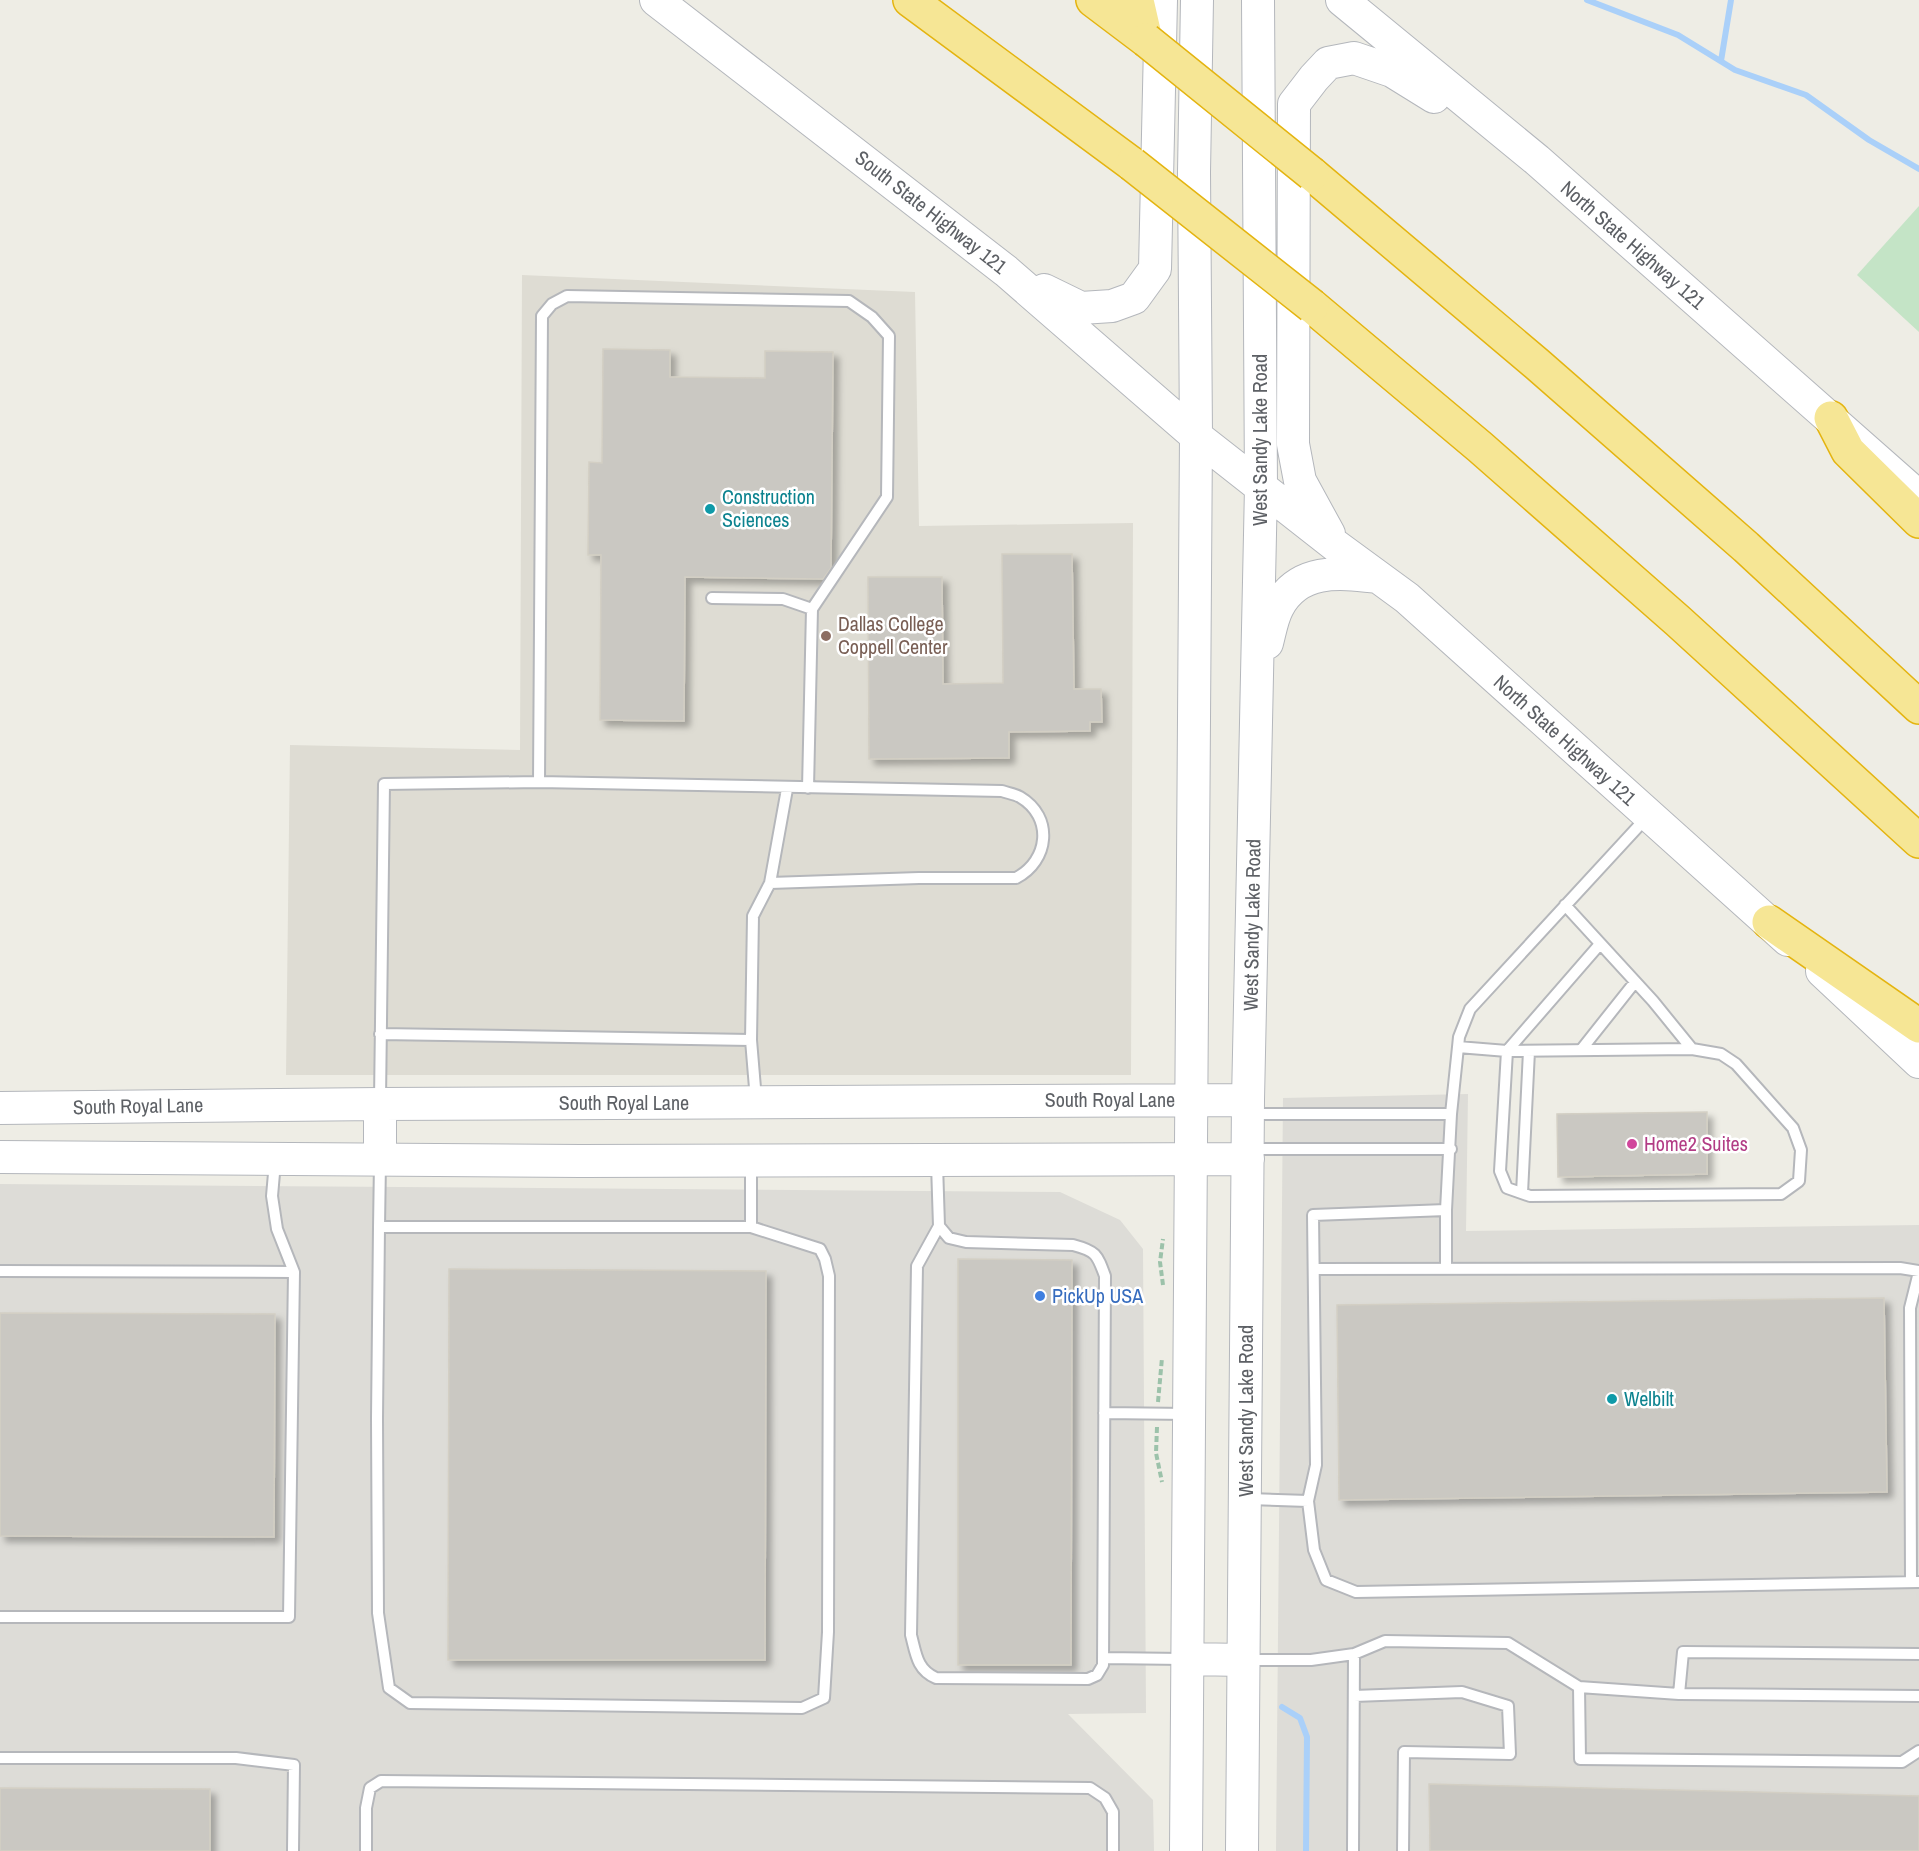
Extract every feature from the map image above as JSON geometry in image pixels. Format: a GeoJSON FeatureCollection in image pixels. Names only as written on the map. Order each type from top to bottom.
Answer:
{"type":"FeatureCollection","features":[{"type":"Feature","properties":{"kind":"highway"},"geometry":{"type":"LineString","coordinates":[[910,0],[1132,164],[1312,306],[1471,439],[1670,614],[1919,841]]}},
{"type":"Feature","properties":{"kind":"highway"},"geometry":{"type":"LineString","coordinates":[[1093,0],[1312,174],[1546,371],[1746,547],[1919,707]]}},
{"type":"Feature","properties":{"kind":"highway"},"geometry":{"type":"LineString","coordinates":[[1135,0],[1146,40]]}},
{"type":"Feature","properties":{"kind":"highway"},"geometry":{"type":"LineString","coordinates":[[1831,418],[1848,451],[1919,521]]}},
{"type":"Feature","properties":{"kind":"highway"},"geometry":{"type":"LineString","coordinates":[[1769,922],[1919,1026]]}},
{"type":"Feature","properties":{"kind":"main road","name":"South State Highway 121"},"geometry":{"type":"LineString","coordinates":[[656,0],[1006,271],[1196,436]]}},
{"type":"Feature","properties":{"kind":"main road"},"geometry":{"type":"LineString","coordinates":[[1006,271],[1081,308],[1112,306],[1134,298],[1155,269],[1161,0]]}},
{"type":"Feature","properties":{"kind":"main road"},"geometry":{"type":"LineString","coordinates":[[1186,1851],[1196,436],[1194,172],[1197,0]]}},
{"type":"Feature","properties":{"kind":"main road","name":"West Sandy Lake Road"},"geometry":{"type":"LineString","coordinates":[[1242,1851],[1248,1107],[1261,487],[1258,0]]}},
{"type":"Feature","properties":{"kind":"main road","name":"North State Highway 121"},"geometry":{"type":"LineString","coordinates":[[1342,0],[1537,160],[1919,497]]}},
{"type":"Feature","properties":{"kind":"main road"},"geometry":{"type":"LineString","coordinates":[[1336,546],[1300,481],[1293,444],[1294,104],[1328,63],[1354,58],[1392,71],[1537,160]]}},
{"type":"Feature","properties":{"kind":"main road","name":"North State Highway 121"},"geometry":{"type":"LineString","coordinates":[[1196,436],[1336,546],[1407,598],[1769,922],[1919,1062]]}},
{"type":"Feature","properties":{"kind":"main road"},"geometry":{"type":"LineString","coordinates":[[1257,673],[1278,607],[1292,590],[1309,578],[1331,574],[1342,573],[1379,578]]}},
{"type":"Feature","properties":{"kind":"main road","name":"South Royal Lane"},"geometry":{"type":"LineString","coordinates":[[0,1108],[1190,1100],[1248,1107]]}},
{"type":"Feature","properties":{"kind":"main road"},"geometry":{"type":"LineString","coordinates":[[380,1104],[380,1160]]}},
{"type":"Feature","properties":{"kind":"main road"},"geometry":{"type":"LineString","coordinates":[[0,1157],[275,1160],[1190,1160],[1248,1154]]}},
{"type":"Feature","properties":{"kind":"main road"},"geometry":{"type":"LineString","coordinates":[[1187,1659],[1244,1660]]}},
{"type":"Feature","properties":{"kind":"lane"},"geometry":{"type":"LineString","coordinates":[[539,782],[542,316],[552,304],[567,296],[849,301],[872,317],[889,336],[887,497],[812,609],[808,788]]}},
{"type":"Feature","properties":{"kind":"lane"},"geometry":{"type":"LineString","coordinates":[[712,598],[783,599],[812,609]]}},
{"type":"Feature","properties":{"kind":"lane"},"geometry":{"type":"LineString","coordinates":[[380,1104],[384,784],[539,782],[714,785],[787,789],[1002,791],[1019,797],[1030,806],[1044,828],[1044,841],[1033,866],[1026,874],[1016,878],[919,878],[770,883]]}},
{"type":"Feature","properties":{"kind":"lane"},"geometry":{"type":"LineString","coordinates":[[756,1102],[751,1040],[753,916],[770,883],[787,789]]}},
{"type":"Feature","properties":{"kind":"lane"},"geometry":{"type":"LineString","coordinates":[[1446,1268],[1446,1210],[1458,1047],[1459,1037],[1470,1009],[1649,815]]}},
{"type":"Feature","properties":{"kind":"lane"},"geometry":{"type":"LineString","coordinates":[[1565,905],[1692,1049]]}},
{"type":"Feature","properties":{"kind":"lane"},"geometry":{"type":"LineString","coordinates":[[1458,1047],[1506,1051],[1692,1049],[1721,1054],[1736,1064],[1793,1128],[1801,1150],[1799,1181],[1781,1194],[1530,1196],[1507,1188],[1500,1171],[1506,1051],[1600,944]]}},
{"type":"Feature","properties":{"kind":"lane"},"geometry":{"type":"LineString","coordinates":[[1581,1050],[1635,982]]}},
{"type":"Feature","properties":{"kind":"lane"},"geometry":{"type":"LineString","coordinates":[[380,1034],[751,1040]]}},
{"type":"Feature","properties":{"kind":"lane"},"geometry":{"type":"LineString","coordinates":[[1522,1193],[1528,1051]]}},
{"type":"Feature","properties":{"kind":"lane"},"geometry":{"type":"LineString","coordinates":[[1248,1107],[1452,1114]]}},
{"type":"Feature","properties":{"kind":"lane"},"geometry":{"type":"LineString","coordinates":[[1248,1154],[1451,1149]]}},
{"type":"Feature","properties":{"kind":"lane"},"geometry":{"type":"LineString","coordinates":[[0,1617],[289,1617],[294,1272],[277,1229],[272,1196],[275,1160]]}},
{"type":"Feature","properties":{"kind":"lane"},"geometry":{"type":"LineString","coordinates":[[379,1227],[751,1227],[820,1249],[829,1276],[828,1632],[825,1698],[802,1708],[410,1703],[389,1688],[378,1613],[377,1419],[379,1227],[380,1160]]}},
{"type":"Feature","properties":{"kind":"lane"},"geometry":{"type":"LineString","coordinates":[[937,1160],[939,1226],[917,1266],[911,1635],[917,1658],[925,1673],[936,1678],[1088,1679],[1097,1675],[1102,1665],[1106,1276],[1097,1256],[1085,1248],[1073,1245],[966,1242],[949,1238],[939,1226]]}},
{"type":"Feature","properties":{"kind":"lane"},"geometry":{"type":"LineString","coordinates":[[751,1161],[751,1227]]}},
{"type":"Feature","properties":{"kind":"lane"},"geometry":{"type":"LineString","coordinates":[[1314,1269],[1900,1268],[1919,1272],[1910,1308],[1915,1582],[1356,1592],[1326,1580],[1314,1550],[1308,1501],[1316,1465],[1313,1215],[1446,1210]]}},
{"type":"Feature","properties":{"kind":"lane"},"geometry":{"type":"LineString","coordinates":[[0,1271],[294,1272]]}},
{"type":"Feature","properties":{"kind":"lane"},"geometry":{"type":"LineString","coordinates":[[1104,1413],[1188,1413]]}},
{"type":"Feature","properties":{"kind":"lane"},"geometry":{"type":"LineString","coordinates":[[1245,1499],[1308,1501]]}},
{"type":"Feature","properties":{"kind":"lane"},"geometry":{"type":"LineString","coordinates":[[1244,1660],[1311,1660],[1354,1654],[1385,1641],[1508,1643],[1579,1687],[1679,1694],[1919,1696]]}},
{"type":"Feature","properties":{"kind":"lane"},"geometry":{"type":"LineString","coordinates":[[1679,1694],[1683,1652],[1919,1654]]}},
{"type":"Feature","properties":{"kind":"lane"},"geometry":{"type":"LineString","coordinates":[[1353,1851],[1354,1654]]}},
{"type":"Feature","properties":{"kind":"lane"},"geometry":{"type":"LineString","coordinates":[[1102,1658],[1187,1659]]}},
{"type":"Feature","properties":{"kind":"lane"},"geometry":{"type":"LineString","coordinates":[[1579,1687],[1580,1759],[1902,1762],[1919,1751]]}},
{"type":"Feature","properties":{"kind":"lane"},"geometry":{"type":"LineString","coordinates":[[1354,1696],[1462,1692],[1508,1706],[1510,1754],[1404,1752],[1403,1851]]}},
{"type":"Feature","properties":{"kind":"lane"},"geometry":{"type":"LineString","coordinates":[[0,1758],[236,1758],[294,1765],[293,1851]]}},
{"type":"Feature","properties":{"kind":"lane"},"geometry":{"type":"LineString","coordinates":[[366,1851],[366,1808],[370,1788],[381,1781],[393,1781],[1090,1788],[1106,1798],[1113,1812],[1113,1851]]}},
{"type":"Feature","properties":{"kind":"shaded area","name":"Dallas College Coppell Center"},"geometry":{"type":"Polygon","coordinates":[[[522,275],[915,292],[919,526],[1133,523],[1131,1075],[286,1075],[290,745],[520,750],[522,275]]]}},
{"type":"Feature","properties":{"kind":"shaded area"},"geometry":{"type":"Polygon","coordinates":[[[1468,1094],[1466,1231],[1919,1225],[1919,1851],[1276,1851],[1283,1098],[1468,1094]]]}},
{"type":"Feature","properties":{"kind":"shaded area"},"geometry":{"type":"Polygon","coordinates":[[[0,1184],[1060,1192],[1120,1220],[1143,1249],[1146,1713],[1068,1714],[1153,1800],[1154,1851],[0,1851],[0,1184]]]}},
{"type":"Feature","properties":{"kind":"green space"},"geometry":{"type":"Polygon","coordinates":[[[1919,206],[1919,332],[1857,275],[1919,206]]]}},
{"type":"Feature","properties":{"kind":"building","name":"Construction Sciences"},"geometry":{"type":"Polygon","coordinates":[[[603,349],[670,350],[670,377],[765,378],[765,351],[833,352],[831,568],[823,579],[685,577],[684,721],[600,720],[601,555],[588,555],[589,462],[602,463],[603,349]]]}},
{"type":"Feature","properties":{"kind":"building"},"geometry":{"type":"Polygon","coordinates":[[[1002,554],[1072,554],[1074,689],[1101,689],[1102,722],[1090,722],[1090,731],[1009,732],[1009,758],[869,759],[868,577],[942,577],[943,684],[1003,683],[1002,554]]]}},
{"type":"Feature","properties":{"kind":"building","name":"Home2 Suites"},"geometry":{"type":"Polygon","coordinates":[[[1707,1112],[1707,1174],[1558,1177],[1557,1114],[1707,1112]]]}},
{"type":"Feature","properties":{"kind":"building"},"geometry":{"type":"Polygon","coordinates":[[[958,1259],[1072,1260],[1071,1665],[958,1665],[958,1259]]]}},
{"type":"Feature","properties":{"kind":"building"},"geometry":{"type":"Polygon","coordinates":[[[449,1269],[766,1271],[765,1660],[448,1660],[449,1269]]]}},
{"type":"Feature","properties":{"kind":"building","name":"Welbilt"},"geometry":{"type":"Polygon","coordinates":[[[1884,1298],[1887,1492],[1339,1500],[1337,1305],[1884,1298]]]}},
{"type":"Feature","properties":{"kind":"building"},"geometry":{"type":"Polygon","coordinates":[[[0,1313],[275,1314],[274,1537],[0,1536],[0,1313]]]}},
{"type":"Feature","properties":{"kind":"building"},"geometry":{"type":"Polygon","coordinates":[[[1429,1784],[1919,1796],[1919,1851],[1430,1851],[1429,1784]]]}},
{"type":"Feature","properties":{"kind":"building"},"geometry":{"type":"Polygon","coordinates":[[[0,1788],[210,1789],[210,1851],[0,1851],[0,1788]]]}},
{"type":"Feature","properties":{"kind":"waterway"},"geometry":{"type":"LineString","coordinates":[[1587,0],[1678,35],[1735,70],[1806,95],[1869,140],[1919,169]]}},
{"type":"Feature","properties":{"kind":"waterway"},"geometry":{"type":"LineString","coordinates":[[1721,61],[1731,0]]}},
{"type":"Feature","properties":{"kind":"waterway"},"geometry":{"type":"LineString","coordinates":[[1282,1707],[1300,1718],[1307,1737],[1306,1851]]}},
{"type":"Feature","properties":{"kind":"place","name":"Construction Sciences"},"geometry":{"type":"Point","coordinates":[710,509]}},
{"type":"Feature","properties":{"kind":"place","name":"Dallas College Coppell Center"},"geometry":{"type":"Point","coordinates":[826,636]}},
{"type":"Feature","properties":{"kind":"place","name":"Home2 Suites"},"geometry":{"type":"Point","coordinates":[1632,1144]}},
{"type":"Feature","properties":{"kind":"place","name":"PickUp USA"},"geometry":{"type":"Point","coordinates":[1040,1296]}},
{"type":"Feature","properties":{"kind":"place","name":"Welbilt"},"geometry":{"type":"Point","coordinates":[1612,1399]}}]}
